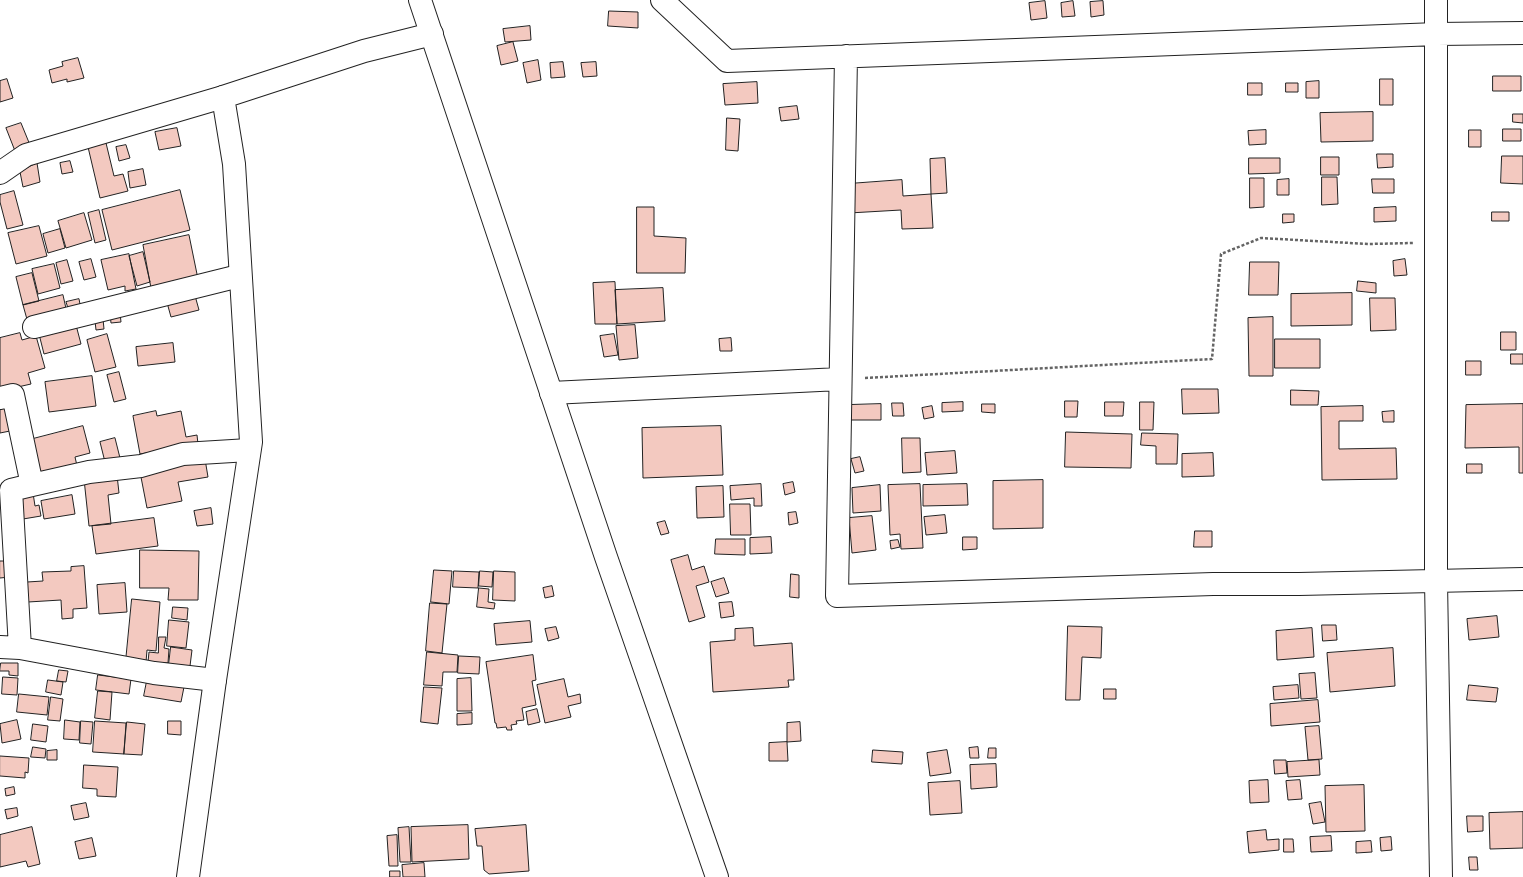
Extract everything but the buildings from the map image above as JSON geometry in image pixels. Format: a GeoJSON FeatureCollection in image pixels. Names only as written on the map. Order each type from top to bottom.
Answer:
{"type":"FeatureCollection","features":[{"type":"Feature","properties":{"kind":"street"},"geometry":{"type":"LineString","coordinates":[[420,0],[551,393],[717,877]]}},
{"type":"Feature","properties":{"kind":"street"},"geometry":{"type":"LineString","coordinates":[[662,0],[727,60],[1437,34],[1523,33]]}},
{"type":"Feature","properties":{"kind":"street"},"geometry":{"type":"LineString","coordinates":[[1436,0],[1436,581],[1441,877]]}},
{"type":"Feature","properties":{"kind":"street"},"geometry":{"type":"LineString","coordinates":[[0,173],[26,155],[223,97],[364,51],[432,34]]}},
{"type":"Feature","properties":{"kind":"street"},"geometry":{"type":"LineString","coordinates":[[846,56],[837,596],[1213,584],[1299,584],[1523,579]]}},
{"type":"Feature","properties":{"kind":"street"},"geometry":{"type":"LineString","coordinates":[[188,877],[214,680],[251,442],[239,276],[234,164],[223,97]]}},
{"type":"Feature","properties":{"kind":"street"},"geometry":{"type":"LineString","coordinates":[[34,328],[239,276]]}},
{"type":"Feature","properties":{"kind":"street"},"geometry":{"type":"LineString","coordinates":[[551,393],[840,379]]}},
{"type":"Feature","properties":{"kind":"street"},"geometry":{"type":"LineString","coordinates":[[0,398],[13,395],[32,485]]}},
{"type":"Feature","properties":{"kind":"street"},"geometry":{"type":"LineString","coordinates":[[214,680],[154,673],[10,647],[10,490],[89,472],[140,466],[183,454],[249,450]]}},
{"type":"Feature","properties":{"kind":"path"},"geometry":{"type":"LineString","coordinates":[[840,379],[1212,359],[1221,254],[1261,238],[1368,244],[1437,243]]}}]}
